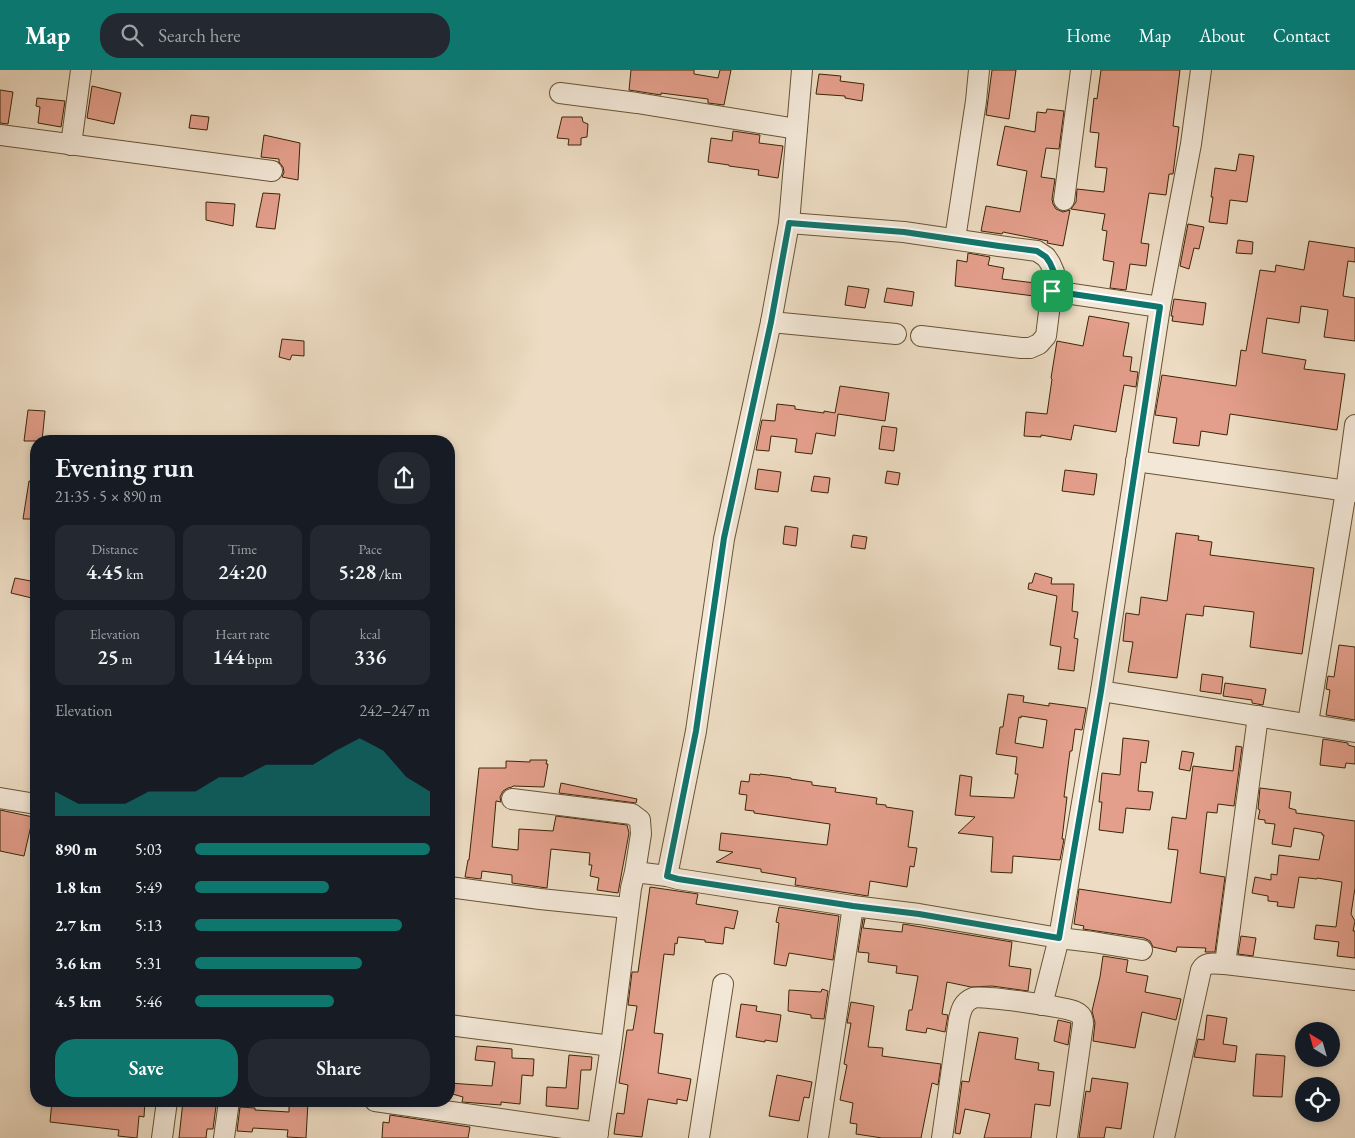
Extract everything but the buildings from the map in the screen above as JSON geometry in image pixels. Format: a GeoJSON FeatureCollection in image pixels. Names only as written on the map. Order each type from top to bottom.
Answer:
{"type":"FeatureCollection","features":[{"type":"Feature","properties":{"kind":"street"},"geometry":{"type":"LineString","coordinates":[[71,145],[81,70]]}},
{"type":"Feature","properties":{"kind":"street"},"geometry":{"type":"LineString","coordinates":[[667,876],[696,731],[724,538],[771,322],[789,223],[802,70]]}},
{"type":"Feature","properties":{"kind":"street"},"geometry":{"type":"LineString","coordinates":[[955,239],[979,70]]}},
{"type":"Feature","properties":{"kind":"street"},"geometry":{"type":"LineString","coordinates":[[1064,200],[1081,70]]}},
{"type":"Feature","properties":{"kind":"street"},"geometry":{"type":"LineString","coordinates":[[1042,1005],[1059,938],[1101,691],[1160,307],[1192,144],[1201,70]]}},
{"type":"Feature","properties":{"kind":"street"},"geometry":{"type":"LineString","coordinates":[[560,93],[637,102],[797,129]]}},
{"type":"Feature","properties":{"kind":"street"},"geometry":{"type":"LineString","coordinates":[[0,135],[272,171]]}},
{"type":"Feature","properties":{"kind":"street"},"geometry":{"type":"LineString","coordinates":[[789,223],[904,232],[1037,251],[1046,257],[1050,263],[1054,272],[1046,336],[1039,344],[1030,348],[1021,348],[921,336]]}},
{"type":"Feature","properties":{"kind":"street"},"geometry":{"type":"LineString","coordinates":[[1052,291],[1160,307]]}},
{"type":"Feature","properties":{"kind":"street"},"geometry":{"type":"LineString","coordinates":[[771,322],[896,334]]}},
{"type":"Feature","properties":{"kind":"street"},"geometry":{"type":"LineString","coordinates":[[1308,723],[1350,492],[1355,425]]}},
{"type":"Feature","properties":{"kind":"street"},"geometry":{"type":"LineString","coordinates":[[1136,461],[1350,492]]}},
{"type":"Feature","properties":{"kind":"street"},"geometry":{"type":"LineString","coordinates":[[1101,691],[1355,732]]}},
{"type":"Feature","properties":{"kind":"street"},"geometry":{"type":"LineString","coordinates":[[1224,964],[1258,716]]}},
{"type":"Feature","properties":{"kind":"street"},"geometry":{"type":"LineString","coordinates":[[0,798],[30,803]]}},
{"type":"Feature","properties":{"kind":"street"},"geometry":{"type":"LineString","coordinates":[[413,1107],[597,1136],[611,1046],[628,908],[641,834],[640,820],[632,814],[512,799]]}},
{"type":"Feature","properties":{"kind":"street"},"geometry":{"type":"LineString","coordinates":[[635,872],[853,906],[919,914],[1142,950]]}},
{"type":"Feature","properties":{"kind":"street"},"geometry":{"type":"LineString","coordinates":[[455,888],[628,908]]}},
{"type":"Feature","properties":{"kind":"street"},"geometry":{"type":"LineString","coordinates":[[818,1138],[853,906]]}},
{"type":"Feature","properties":{"kind":"street"},"geometry":{"type":"LineString","coordinates":[[1164,1138],[1203,966],[1209,963],[1224,964],[1355,980]]}},
{"type":"Feature","properties":{"kind":"street"},"geometry":{"type":"LineString","coordinates":[[700,1138],[723,984]]}},
{"type":"Feature","properties":{"kind":"street"},"geometry":{"type":"LineString","coordinates":[[942,1138],[958,1019],[966,1002],[974,998],[1063,1008],[1079,1013],[1083,1019],[1067,1138]]}},
{"type":"Feature","properties":{"kind":"street"},"geometry":{"type":"LineString","coordinates":[[455,1026],[611,1046]]}},
{"type":"Feature","properties":{"kind":"street"},"geometry":{"type":"LineString","coordinates":[[162,1138],[166,1107]]}},
{"type":"Feature","properties":{"kind":"street"},"geometry":{"type":"LineString","coordinates":[[224,1138],[228,1107]]}},
{"type":"Feature","properties":{"kind":"route"},"geometry":{"type":"LineString","coordinates":[[789,223],[904,232],[1037,251],[1046,257],[1054,272],[1052,291],[1160,307],[1101,691],[1059,938],[919,914],[853,906],[667,876],[696,731],[724,538],[771,322],[789,223]]}}]}
